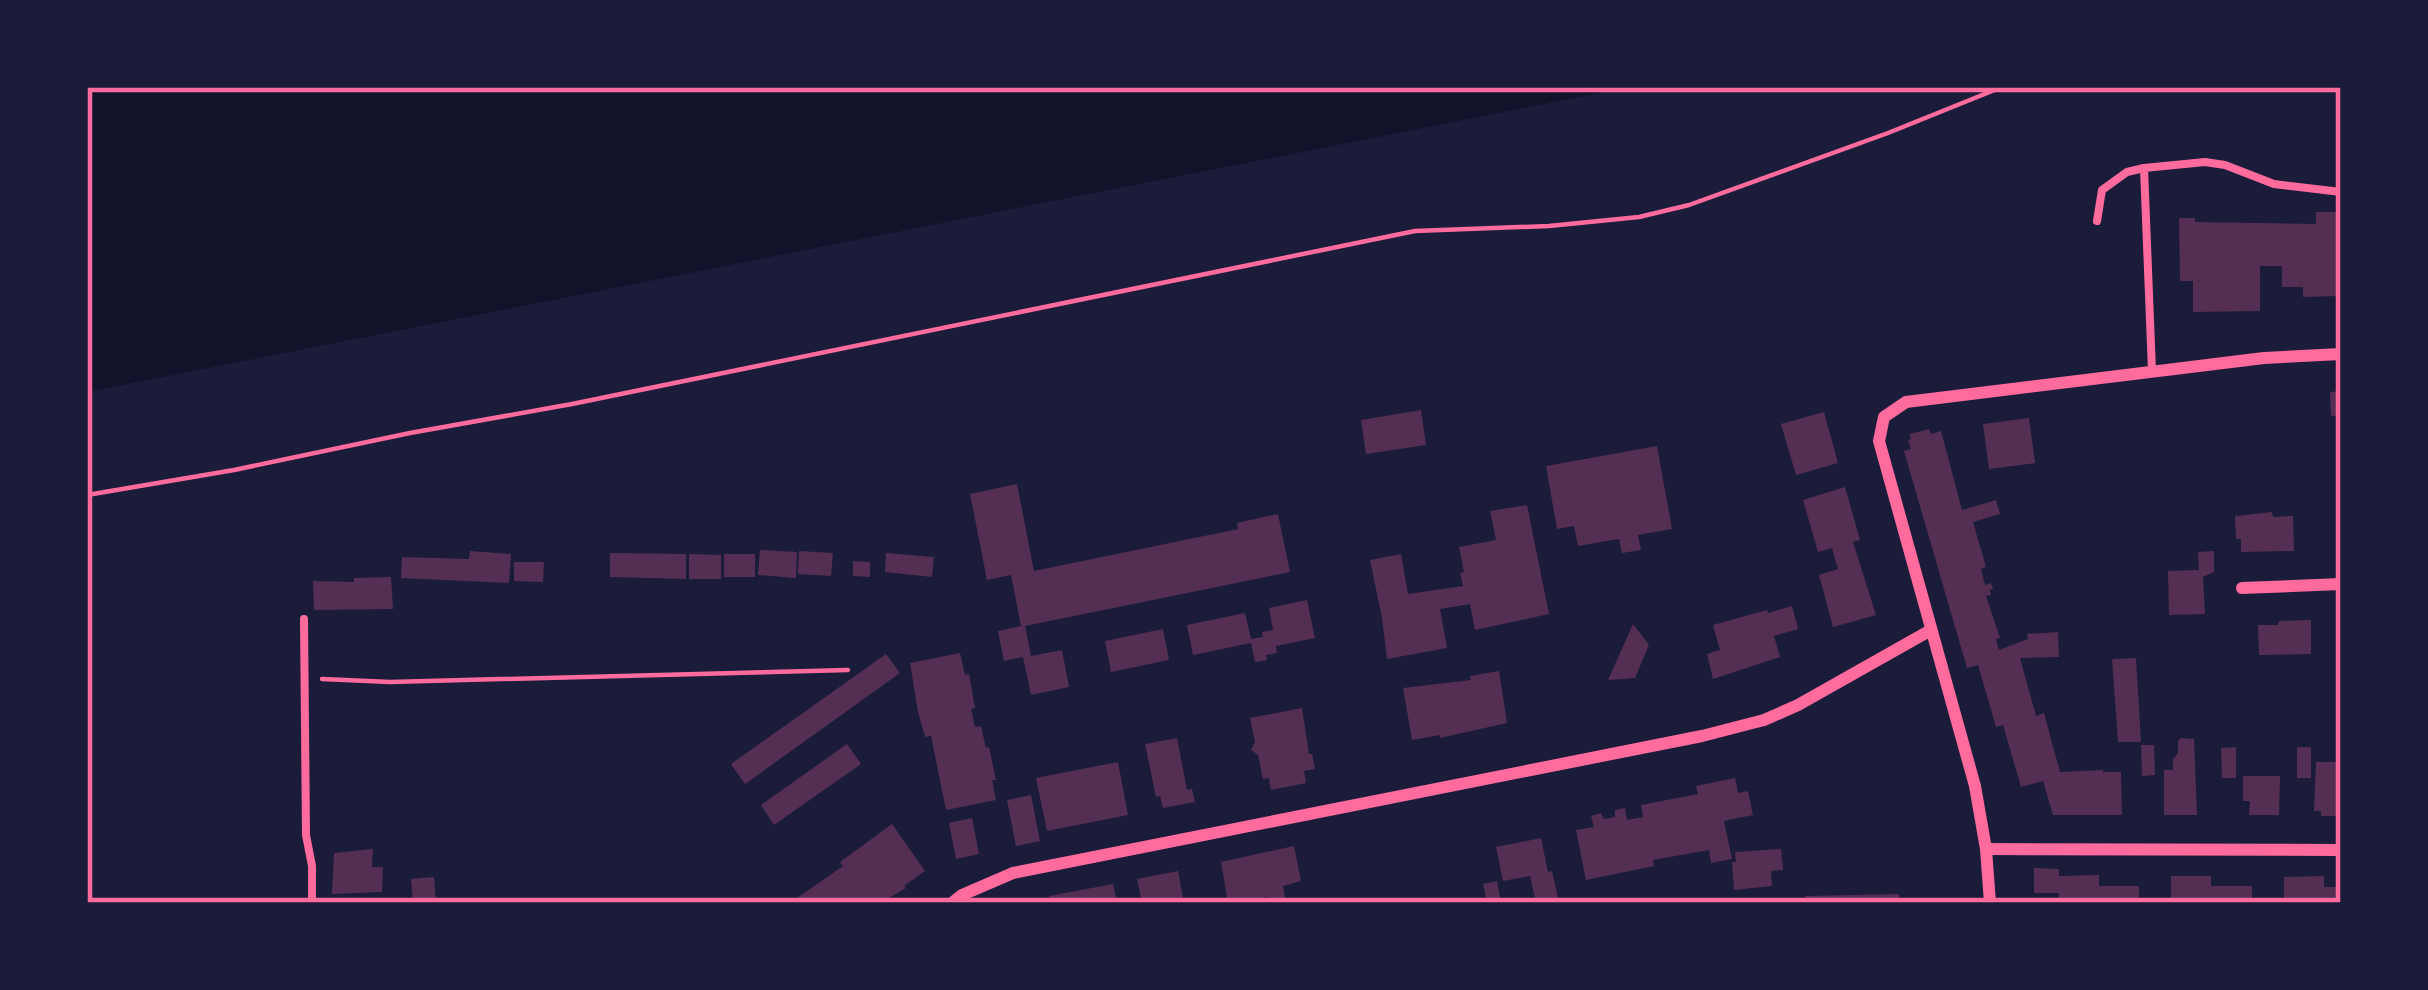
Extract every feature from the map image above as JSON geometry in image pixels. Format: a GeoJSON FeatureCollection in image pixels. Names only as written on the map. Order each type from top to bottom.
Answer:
{"type":"FeatureCollection","features":[{"type":"Feature","properties":{"kind":"street"},"geometry":{"type":"LineString","coordinates":[[1990,903],[1975,786],[1879,441],[1884,417],[1906,401],[2264,358],[2341,354]]}},
{"type":"Feature","properties":{"kind":"street"},"geometry":{"type":"LineString","coordinates":[[2242,588],[2341,584]]}},
{"type":"Feature","properties":{"kind":"street"},"geometry":{"type":"LineString","coordinates":[[952,903],[1013,873],[1498,778],[1764,720],[1931,630]]}},
{"type":"Feature","properties":{"kind":"street"},"geometry":{"type":"LineString","coordinates":[[1986,849],[2341,850]]}},
{"type":"Feature","properties":{"kind":"lane"},"geometry":{"type":"LineString","coordinates":[[2097,221],[2102,190],[2127,172],[2182,163],[2224,165],[2274,184],[2341,192]]}},
{"type":"Feature","properties":{"kind":"lane"},"geometry":{"type":"LineString","coordinates":[[2144,168],[2152,371]]}},
{"type":"Feature","properties":{"kind":"lane"},"geometry":{"type":"LineString","coordinates":[[304,619],[306,835],[312,903]]}},
{"type":"Feature","properties":{"kind":"path"},"geometry":{"type":"LineString","coordinates":[[87,496],[572,404],[1415,231],[1640,217],[1689,205],[2002,87]]}},
{"type":"Feature","properties":{"kind":"path"},"geometry":{"type":"LineString","coordinates":[[305,678],[413,681],[848,670]]}},
{"type":"Feature","properties":{"kind":"shaded area"},"geometry":{"type":"Polygon","coordinates":[[[87,87],[1630,87],[87,392],[87,87]]]}},
{"type":"Feature","properties":{"kind":"building"},"geometry":{"type":"Polygon","coordinates":[[[2316,212],[2341,212],[2341,296],[2303,297],[2303,287],[2282,287],[2282,266],[2260,266],[2260,311],[2193,312],[2193,281],[2180,281],[2179,218],[2316,224],[2316,212]]]}},
{"type":"Feature","properties":{"kind":"building"},"geometry":{"type":"Polygon","coordinates":[[[2341,391],[2341,415],[2331,416],[2330,392],[2341,391]]]}},
{"type":"Feature","properties":{"kind":"building"},"geometry":{"type":"Polygon","coordinates":[[[1421,410],[1426,445],[1366,454],[1361,420],[1421,410]]]}},
{"type":"Feature","properties":{"kind":"building"},"geometry":{"type":"Polygon","coordinates":[[[1824,412],[1838,463],[1796,475],[1781,424],[1824,412]]]}},
{"type":"Feature","properties":{"kind":"building"},"geometry":{"type":"Polygon","coordinates":[[[2029,418],[2035,463],[1989,469],[1983,424],[2029,418]]]}},
{"type":"Feature","properties":{"kind":"building"},"geometry":{"type":"Polygon","coordinates":[[[1929,429],[1931,434],[1941,431],[1962,510],[1996,500],[2000,514],[1973,522],[1986,567],[1981,569],[1985,585],[1991,583],[1993,589],[1986,596],[2000,638],[1996,639],[1999,650],[2028,639],[2027,634],[2058,632],[2059,657],[2020,658],[2036,716],[2044,713],[2060,772],[2121,772],[2122,815],[2053,815],[2043,781],[2021,787],[2003,725],[1996,727],[1978,665],[1967,668],[1904,451],[1911,449],[1910,434],[1929,429]]]}},
{"type":"Feature","properties":{"kind":"building"},"geometry":{"type":"Polygon","coordinates":[[[1657,446],[1672,529],[1638,535],[1641,550],[1622,553],[1619,539],[1578,546],[1574,526],[1557,529],[1546,466],[1657,446]]]}},
{"type":"Feature","properties":{"kind":"building"},"geometry":{"type":"Polygon","coordinates":[[[1017,484],[1034,571],[1238,529],[1237,523],[1278,514],[1290,572],[1025,626],[1031,656],[1062,650],[1069,687],[1031,695],[1023,657],[1004,661],[998,631],[1021,626],[1011,575],[987,580],[970,494],[1017,484]]]}},
{"type":"Feature","properties":{"kind":"building"},"geometry":{"type":"Polygon","coordinates":[[[1845,487],[1860,540],[1853,542],[1876,615],[1833,627],[1819,575],[1838,569],[1832,548],[1818,552],[1803,500],[1845,487]]]}},
{"type":"Feature","properties":{"kind":"building"},"geometry":{"type":"Polygon","coordinates":[[[1527,505],[1549,614],[1475,630],[1470,604],[1440,609],[1447,648],[1387,659],[1370,560],[1401,554],[1408,594],[1463,586],[1459,547],[1496,540],[1490,511],[1527,505]]]}},
{"type":"Feature","properties":{"kind":"building"},"geometry":{"type":"Polygon","coordinates":[[[2272,512],[2273,517],[2293,516],[2294,551],[2241,552],[2235,516],[2272,512]]]}},
{"type":"Feature","properties":{"kind":"building"},"geometry":{"type":"Polygon","coordinates":[[[760,550],[797,552],[796,578],[758,575],[760,550]]]}},
{"type":"Feature","properties":{"kind":"building"},"geometry":{"type":"Polygon","coordinates":[[[470,551],[511,554],[509,583],[401,578],[402,557],[469,559],[470,551]]]}},
{"type":"Feature","properties":{"kind":"building"},"geometry":{"type":"Polygon","coordinates":[[[799,551],[833,553],[831,576],[798,574],[799,551]]]}},
{"type":"Feature","properties":{"kind":"building"},"geometry":{"type":"Polygon","coordinates":[[[2214,551],[2214,572],[2203,577],[2205,614],[2169,615],[2168,571],[2199,570],[2198,552],[2214,551]]]}},
{"type":"Feature","properties":{"kind":"building"},"geometry":{"type":"Polygon","coordinates":[[[610,553],[686,554],[686,579],[610,577],[610,553]]]}},
{"type":"Feature","properties":{"kind":"building"},"geometry":{"type":"Polygon","coordinates":[[[886,553],[934,557],[932,577],[885,572],[886,553]]]}},
{"type":"Feature","properties":{"kind":"building"},"geometry":{"type":"Polygon","coordinates":[[[689,554],[721,555],[721,579],[689,579],[689,554]]]}},
{"type":"Feature","properties":{"kind":"building"},"geometry":{"type":"Polygon","coordinates":[[[724,554],[755,554],[755,577],[724,577],[724,554]]]}},
{"type":"Feature","properties":{"kind":"building"},"geometry":{"type":"Polygon","coordinates":[[[853,561],[870,562],[870,577],[853,576],[853,561]]]}},
{"type":"Feature","properties":{"kind":"building"},"geometry":{"type":"Polygon","coordinates":[[[514,562],[544,562],[543,582],[514,581],[514,562]]]}},
{"type":"Feature","properties":{"kind":"building"},"geometry":{"type":"Polygon","coordinates":[[[391,577],[393,609],[314,610],[313,581],[391,577]]]}},
{"type":"Feature","properties":{"kind":"building"},"geometry":{"type":"Polygon","coordinates":[[[1307,600],[1315,638],[1276,646],[1277,653],[1255,662],[1251,643],[1193,655],[1187,625],[1245,613],[1251,639],[1263,637],[1262,632],[1273,630],[1269,608],[1307,600]]]}},
{"type":"Feature","properties":{"kind":"building"},"geometry":{"type":"Polygon","coordinates":[[[1792,606],[1798,629],[1774,636],[1780,657],[1713,679],[1707,654],[1720,650],[1713,625],[1792,606]]]}},
{"type":"Feature","properties":{"kind":"building"},"geometry":{"type":"Polygon","coordinates":[[[2311,620],[2311,654],[2259,655],[2258,625],[2311,620]]]}},
{"type":"Feature","properties":{"kind":"building"},"geometry":{"type":"Polygon","coordinates":[[[1633,624],[1649,645],[1635,678],[1608,680],[1633,624]]]}},
{"type":"Feature","properties":{"kind":"building"},"geometry":{"type":"Polygon","coordinates":[[[1163,629],[1169,660],[1111,672],[1105,641],[1163,629]]]}},
{"type":"Feature","properties":{"kind":"building"},"geometry":{"type":"Polygon","coordinates":[[[960,653],[965,675],[969,674],[975,727],[981,726],[989,747],[996,800],[946,810],[931,736],[925,737],[918,712],[910,663],[960,653]]]}},
{"type":"Feature","properties":{"kind":"building"},"geometry":{"type":"Polygon","coordinates":[[[886,654],[900,673],[745,784],[731,764],[886,654]]]}},
{"type":"Feature","properties":{"kind":"building"},"geometry":{"type":"Polygon","coordinates":[[[2136,658],[2141,742],[2118,742],[2112,659],[2136,658]]]}},
{"type":"Feature","properties":{"kind":"building"},"geometry":{"type":"Polygon","coordinates":[[[1499,671],[1507,723],[1412,740],[1403,688],[1471,680],[1470,676],[1499,671]]]}},
{"type":"Feature","properties":{"kind":"building"},"geometry":{"type":"Polygon","coordinates":[[[1302,708],[1315,769],[1304,771],[1306,783],[1271,790],[1269,778],[1263,779],[1258,755],[1251,750],[1255,742],[1250,718],[1302,708]]]}},
{"type":"Feature","properties":{"kind":"building"},"geometry":{"type":"Polygon","coordinates":[[[1177,738],[1187,790],[1192,789],[1195,802],[1163,808],[1160,796],[1156,797],[1145,744],[1177,738]]]}},
{"type":"Feature","properties":{"kind":"building"},"geometry":{"type":"Polygon","coordinates":[[[2181,738],[2194,739],[2197,815],[2164,815],[2164,770],[2173,770],[2181,738]]]}},
{"type":"Feature","properties":{"kind":"building"},"geometry":{"type":"Polygon","coordinates":[[[847,744],[861,764],[774,825],[761,805],[847,744]]]}},
{"type":"Feature","properties":{"kind":"building"},"geometry":{"type":"Polygon","coordinates":[[[2141,745],[2154,745],[2155,775],[2142,776],[2141,745]]]}},
{"type":"Feature","properties":{"kind":"building"},"geometry":{"type":"Polygon","coordinates":[[[2236,747],[2236,778],[2222,778],[2221,748],[2236,747]]]}},
{"type":"Feature","properties":{"kind":"building"},"geometry":{"type":"Polygon","coordinates":[[[2297,747],[2311,747],[2311,778],[2297,778],[2297,747]]]}},
{"type":"Feature","properties":{"kind":"building"},"geometry":{"type":"Polygon","coordinates":[[[1118,762],[1128,815],[1047,831],[1036,778],[1118,762]]]}},
{"type":"Feature","properties":{"kind":"building"},"geometry":{"type":"Polygon","coordinates":[[[2316,762],[2341,762],[2341,816],[2321,816],[2321,811],[2314,811],[2316,762]]]}},
{"type":"Feature","properties":{"kind":"building"},"geometry":{"type":"Polygon","coordinates":[[[2243,776],[2280,776],[2279,815],[2249,815],[2250,801],[2243,801],[2243,776]]]}},
{"type":"Feature","properties":{"kind":"building"},"geometry":{"type":"Polygon","coordinates":[[[1735,778],[1738,793],[1748,791],[1753,815],[1724,821],[1732,859],[1711,863],[1709,850],[1586,880],[1576,830],[1594,827],[1591,816],[1615,817],[1615,810],[1625,808],[1627,820],[1643,817],[1641,805],[1698,794],[1696,786],[1735,778]]]}},
{"type":"Feature","properties":{"kind":"building"},"geometry":{"type":"Polygon","coordinates":[[[1031,795],[1040,841],[1016,846],[1007,800],[1031,795]]]}},
{"type":"Feature","properties":{"kind":"building"},"geometry":{"type":"Polygon","coordinates":[[[972,818],[979,854],[956,859],[949,823],[972,818]]]}},
{"type":"Feature","properties":{"kind":"building"},"geometry":{"type":"Polygon","coordinates":[[[892,824],[925,871],[906,888],[880,903],[790,903],[843,866],[840,862],[892,824]]]}},
{"type":"Feature","properties":{"kind":"building"},"geometry":{"type":"Polygon","coordinates":[[[1541,838],[1558,898],[1536,903],[1530,876],[1503,881],[1496,847],[1541,838]]]}},
{"type":"Feature","properties":{"kind":"building"},"geometry":{"type":"Polygon","coordinates":[[[1294,846],[1301,881],[1283,886],[1286,903],[1270,903],[1268,897],[1228,903],[1221,862],[1294,846]]]}},
{"type":"Feature","properties":{"kind":"building"},"geometry":{"type":"Polygon","coordinates":[[[373,849],[372,867],[383,867],[382,892],[332,894],[334,853],[373,849]]]}},
{"type":"Feature","properties":{"kind":"building"},"geometry":{"type":"Polygon","coordinates":[[[1781,849],[1783,870],[1771,871],[1772,886],[1734,890],[1735,852],[1781,849]]]}},
{"type":"Feature","properties":{"kind":"building"},"geometry":{"type":"Polygon","coordinates":[[[2034,868],[2059,869],[2059,876],[2099,875],[2099,886],[2139,886],[2139,903],[2059,903],[2059,893],[2034,893],[2034,868]]]}},
{"type":"Feature","properties":{"kind":"building"},"geometry":{"type":"Polygon","coordinates":[[[1178,871],[1184,903],[1142,903],[1137,879],[1178,871]]]}},
{"type":"Feature","properties":{"kind":"building"},"geometry":{"type":"Polygon","coordinates":[[[2171,876],[2211,876],[2211,886],[2252,886],[2252,903],[2171,903],[2171,876]]]}},
{"type":"Feature","properties":{"kind":"building"},"geometry":{"type":"Polygon","coordinates":[[[2324,876],[2324,887],[2341,887],[2341,903],[2284,903],[2284,877],[2324,876]]]}},
{"type":"Feature","properties":{"kind":"building"},"geometry":{"type":"Polygon","coordinates":[[[434,877],[436,903],[413,903],[411,879],[434,877]]]}},
{"type":"Feature","properties":{"kind":"building"},"geometry":{"type":"Polygon","coordinates":[[[1497,881],[1501,903],[1487,903],[1483,884],[1497,881]]]}},
{"type":"Feature","properties":{"kind":"building"},"geometry":{"type":"Polygon","coordinates":[[[1113,884],[1117,903],[1051,903],[1049,896],[1113,884]]]}},
{"type":"Feature","properties":{"kind":"building"},"geometry":{"type":"Polygon","coordinates":[[[1899,894],[1900,903],[1805,903],[1805,896],[1899,894]]]}}]}
